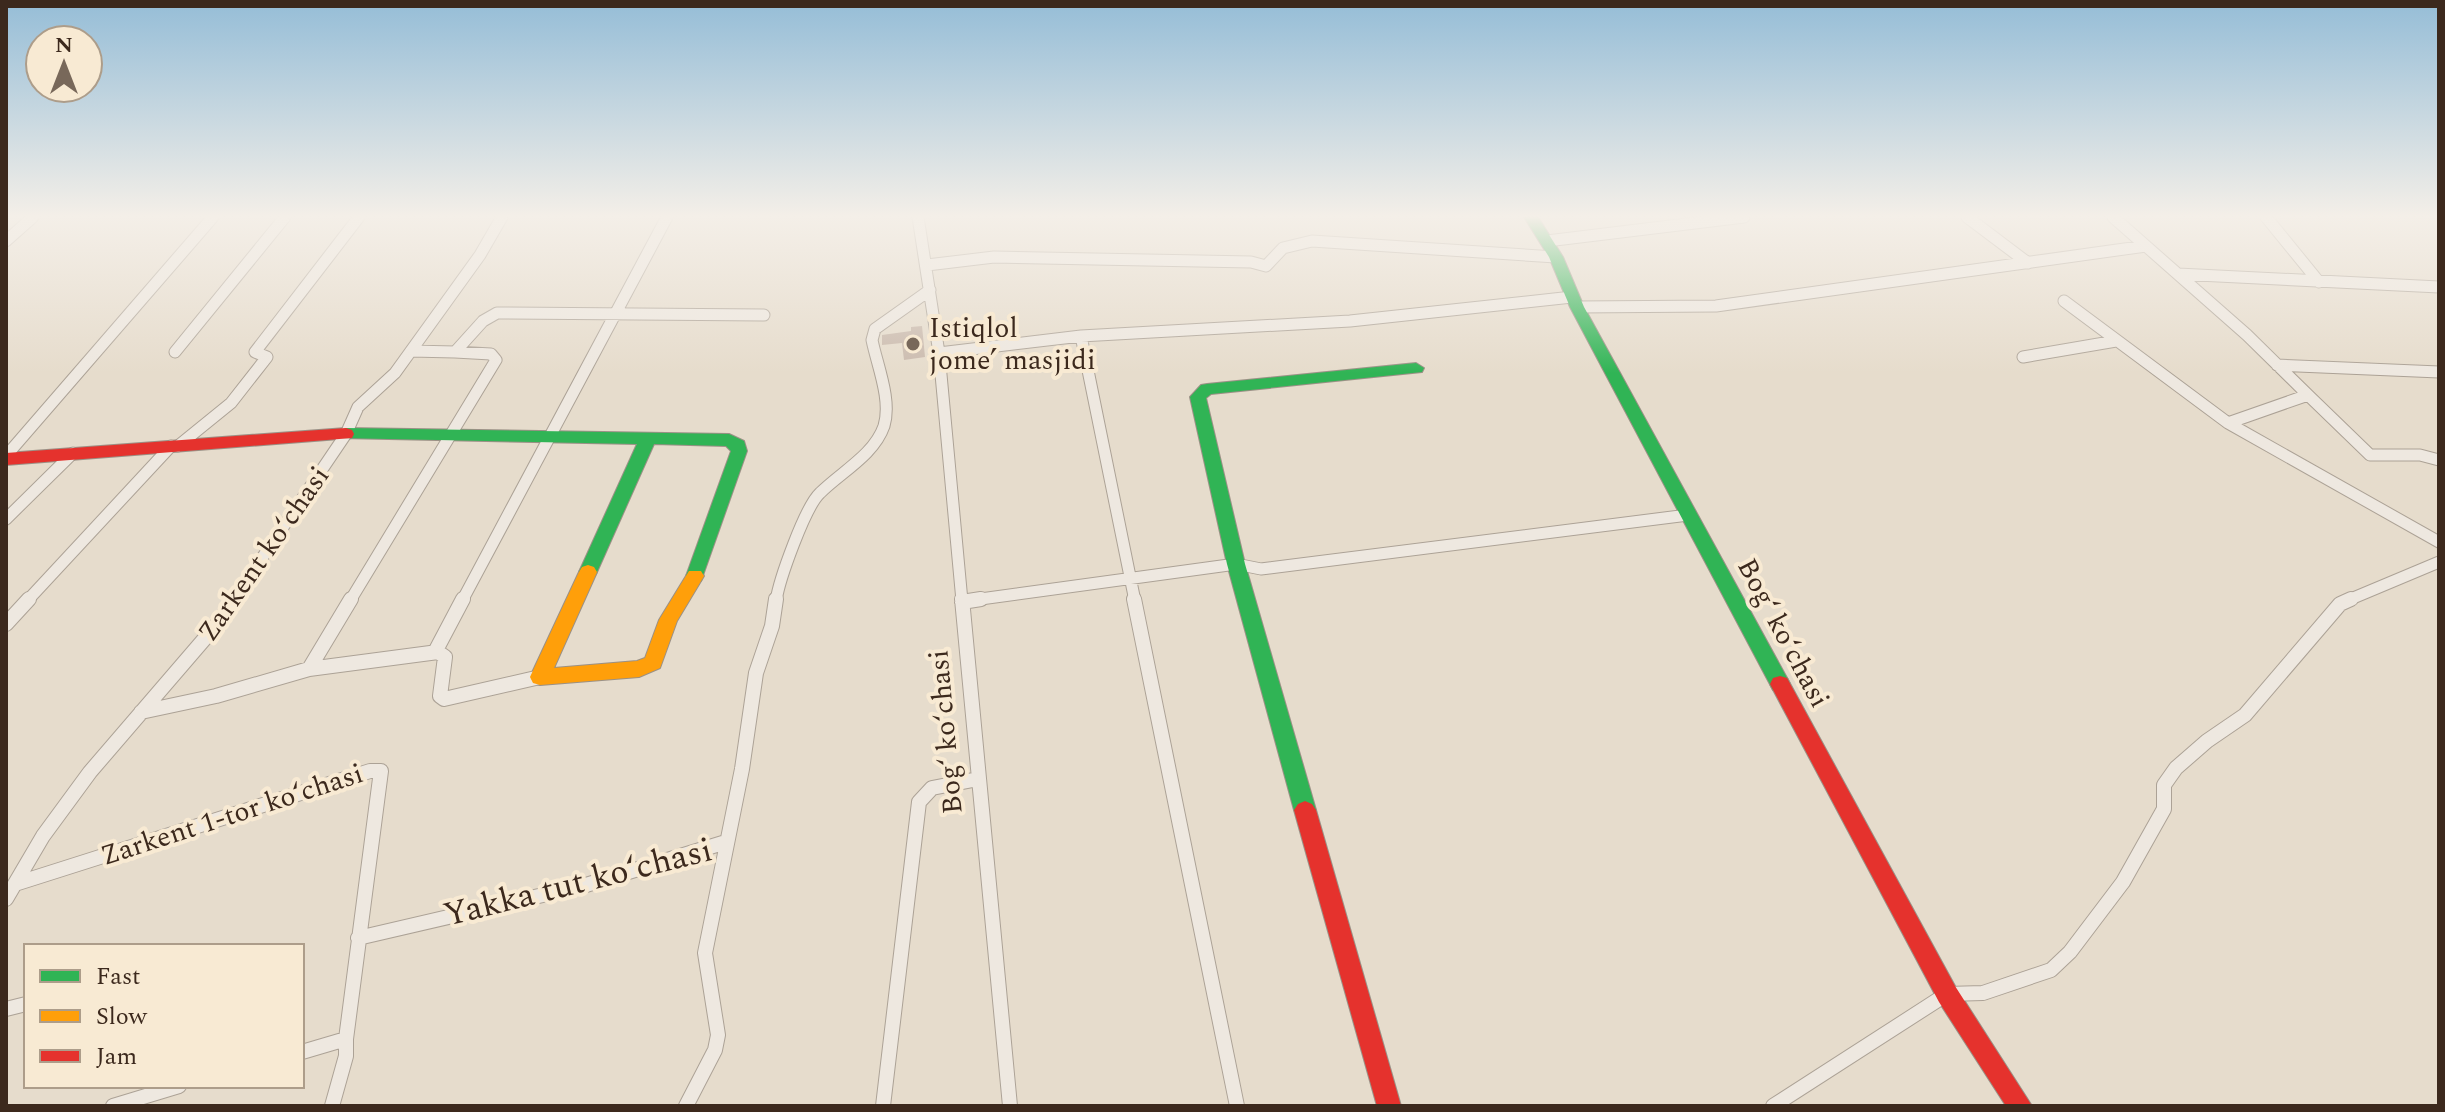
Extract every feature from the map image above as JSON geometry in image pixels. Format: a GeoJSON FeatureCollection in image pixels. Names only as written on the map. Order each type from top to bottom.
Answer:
{"type":"FeatureCollection","features":[{"type":"Feature","properties":{"kind":"street"},"geometry":{"type":"LineString","coordinates":[[6,458],[168,269]]}},
{"type":"Feature","properties":{"kind":"street"},"geometry":{"type":"LineString","coordinates":[[175,352],[243,269]]}},
{"type":"Feature","properties":{"kind":"street"},"geometry":{"type":"LineString","coordinates":[[6,624],[174,446],[231,403],[267,357],[255,352],[319,269]]}},
{"type":"Feature","properties":{"kind":"street","name":"Zarkent koʻchasi"},"geometry":{"type":"LineString","coordinates":[[6,899],[43,836],[87,776],[219,622],[346,434],[358,407],[395,373],[470,269]]}},
{"type":"Feature","properties":{"kind":"street"},"geometry":{"type":"LineString","coordinates":[[141,712],[216,696],[346,661],[420,657],[435,652],[639,269]]}},
{"type":"Feature","properties":{"kind":"street","name":"Bogʻ koʻchasi"},"geometry":{"type":"LineString","coordinates":[[927,269],[939,353],[1010,1106]]}},
{"type":"Feature","properties":{"kind":"street","name":"Bogʻ koʻchasi"},"geometry":{"type":"LineString","coordinates":[[1560,269],[1688,515],[1947,994],[2020,1106]]}},
{"type":"Feature","properties":{"kind":"street"},"geometry":{"type":"LineString","coordinates":[[939,353],[1081,336],[1350,321],[1575,302],[1716,306],[1985,269]]}},
{"type":"Feature","properties":{"kind":"street"},"geometry":{"type":"LineString","coordinates":[[2172,269],[2370,455],[2420,455],[2439,460]]}},
{"type":"Feature","properties":{"kind":"street"},"geometry":{"type":"LineString","coordinates":[[2308,269],[2319,282]]}},
{"type":"Feature","properties":{"kind":"street"},"geometry":{"type":"LineString","coordinates":[[2178,274],[2439,287]]}},
{"type":"Feature","properties":{"kind":"street"},"geometry":{"type":"LineString","coordinates":[[726,842],[742,769],[756,673],[772,626],[779,580],[818,494],[839,479],[876,441],[884,425],[886,407],[872,340],[875,329],[930,290]]}},
{"type":"Feature","properties":{"kind":"street"},"geometry":{"type":"LineString","coordinates":[[2064,301],[2228,423],[2439,542]]}},
{"type":"Feature","properties":{"kind":"street"},"geometry":{"type":"LineString","coordinates":[[455,352],[483,321],[497,313],[764,315]]}},
{"type":"Feature","properties":{"kind":"street"},"geometry":{"type":"LineString","coordinates":[[1081,336],[1237,1106]]}},
{"type":"Feature","properties":{"kind":"street"},"geometry":{"type":"LineString","coordinates":[[2023,357],[2116,341]]}},
{"type":"Feature","properties":{"kind":"street"},"geometry":{"type":"LineString","coordinates":[[309,669],[496,360],[495,356],[486,353],[411,351]]}},
{"type":"Feature","properties":{"kind":"street"},"geometry":{"type":"LineString","coordinates":[[2277,365],[2439,372]]}},
{"type":"Feature","properties":{"kind":"street"},"geometry":{"type":"LineString","coordinates":[[1389,1106],[1236,564],[1198,402],[1199,394],[1207,389],[1416,368]]}},
{"type":"Feature","properties":{"kind":"street"},"geometry":{"type":"LineString","coordinates":[[2228,423],[2308,395]]}},
{"type":"Feature","properties":{"kind":"street"},"geometry":{"type":"LineString","coordinates":[[6,458],[346,434],[729,440],[738,445],[732,474],[692,582],[673,611],[657,657],[648,666],[540,677],[444,699],[440,696],[445,657],[435,652]]}},
{"type":"Feature","properties":{"kind":"street"},"geometry":{"type":"LineString","coordinates":[[540,677],[648,439]]}},
{"type":"Feature","properties":{"kind":"street"},"geometry":{"type":"LineString","coordinates":[[6,519],[73,453]]}},
{"type":"Feature","properties":{"kind":"street"},"geometry":{"type":"LineString","coordinates":[[962,602],[1236,564],[1261,569],[1688,515]]}},
{"type":"Feature","properties":{"kind":"street"},"geometry":{"type":"LineString","coordinates":[[1773,1106],[1834,1063],[1947,994],[1983,993],[2051,970],[2070,952],[2123,882],[2159,820],[2164,809],[2164,785],[2176,768],[2207,741],[2245,715],[2340,604],[2439,562]]}},
{"type":"Feature","properties":{"kind":"street","name":"Zarkent 1-tor koʻchasi"},"geometry":{"type":"LineString","coordinates":[[18,878],[377,770],[382,778],[358,938]]}},
{"type":"Feature","properties":{"kind":"street"},"geometry":{"type":"LineString","coordinates":[[883,1106],[919,802],[932,788],[978,779]]}},
{"type":"Feature","properties":{"kind":"street","name":"Yakka tut koʻchasi"},"geometry":{"type":"LineString","coordinates":[[358,938],[586,885],[726,842],[705,953],[718,1035],[715,1050],[686,1106]]}},
{"type":"Feature","properties":{"kind":"street"},"geometry":{"type":"LineString","coordinates":[[6,870],[18,878]]}},
{"type":"Feature","properties":{"kind":"street"},"geometry":{"type":"LineString","coordinates":[[332,1106],[346,1056],[358,938]]}},
{"type":"Feature","properties":{"kind":"street"},"geometry":{"type":"LineString","coordinates":[[304,1051],[346,1039]]}},
{"type":"Feature","properties":{"kind":"street"},"geometry":{"type":"LineString","coordinates":[[113,1106],[172,1088]]}},
{"type":"Feature","properties":{"kind":"building","name":"Istiqlol jome’ masjidi"},"geometry":{"type":"Polygon","coordinates":[[[922,326],[925,357],[904,360],[902,343],[882,345],[882,335],[911,331],[911,327],[922,326]]]}},
{"type":"Feature","properties":{"kind":"traffic: fast"},"geometry":{"type":"LineString","coordinates":[[1561,269],[1577,307],[1780,684]]}},
{"type":"Feature","properties":{"kind":"traffic: fast"},"geometry":{"type":"LineString","coordinates":[[1305,810],[1236,564],[1198,397],[1207,389],[1416,368]]}},
{"type":"Feature","properties":{"kind":"traffic: fast"},"geometry":{"type":"LineString","coordinates":[[346,434],[729,440],[738,445],[739,451],[695,576]]}},
{"type":"Feature","properties":{"kind":"traffic: fast"},"geometry":{"type":"LineString","coordinates":[[588,572],[648,439]]}},
{"type":"Feature","properties":{"kind":"traffic: slow"},"geometry":{"type":"LineString","coordinates":[[588,572],[540,677],[639,669],[653,663],[668,620],[695,576]]}},
{"type":"Feature","properties":{"kind":"traffic: jam"},"geometry":{"type":"LineString","coordinates":[[6,459],[346,434]]}},
{"type":"Feature","properties":{"kind":"traffic: jam"},"geometry":{"type":"LineString","coordinates":[[1780,684],[1947,994],[2020,1106]]}},
{"type":"Feature","properties":{"kind":"traffic: jam"},"geometry":{"type":"LineString","coordinates":[[1305,810],[1389,1106]]}},
{"type":"Feature","properties":{"kind":"place","name":"Istiqlol jome’ masjidi"},"geometry":{"type":"Point","coordinates":[913,344]}}]}
